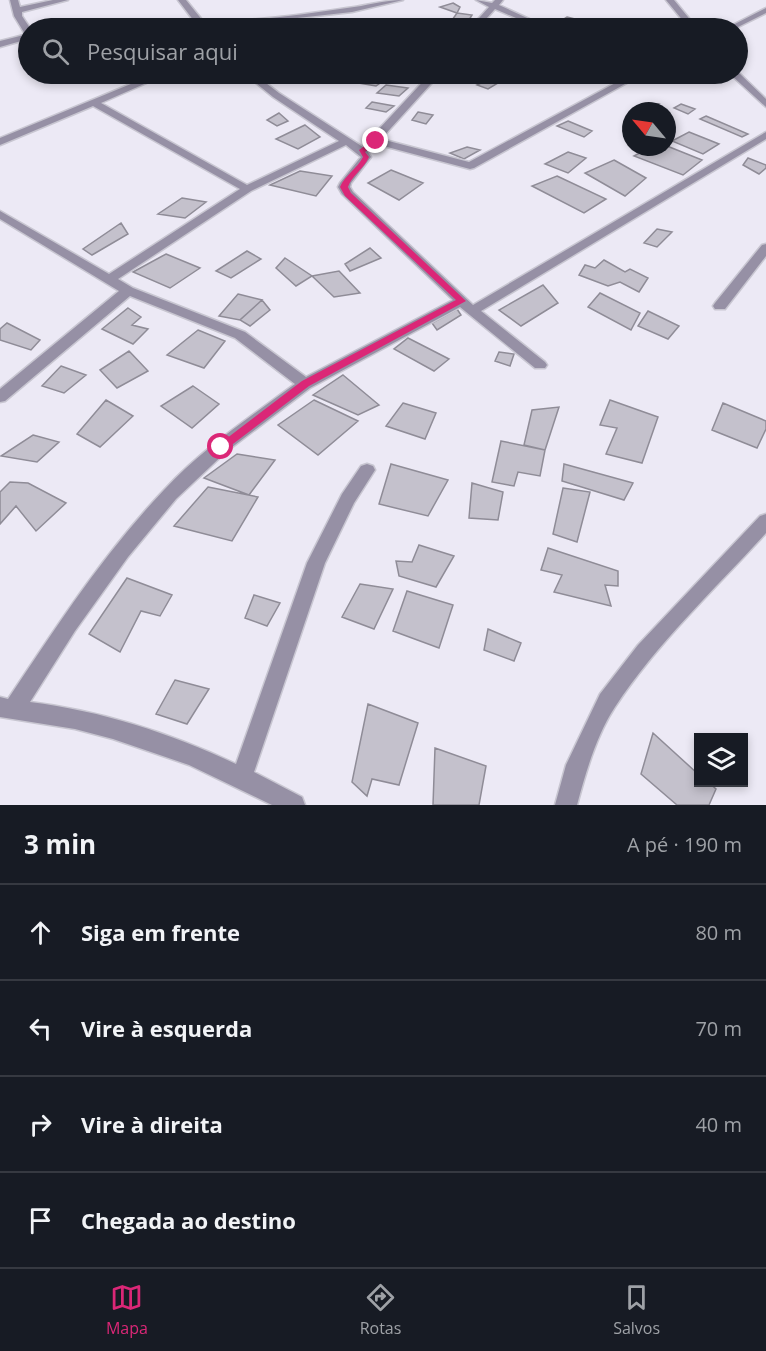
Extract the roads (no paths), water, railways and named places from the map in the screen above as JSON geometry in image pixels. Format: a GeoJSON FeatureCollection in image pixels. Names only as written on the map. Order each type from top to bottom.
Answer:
{"type":"FeatureCollection","features":[{"type":"Feature","properties":{"kind":"street"},"geometry":{"type":"LineString","coordinates":[[14,0],[19,18]]}},
{"type":"Feature","properties":{"kind":"street"},"geometry":{"type":"LineString","coordinates":[[18,10],[64,0]]}},
{"type":"Feature","properties":{"kind":"street"},"geometry":{"type":"LineString","coordinates":[[182,0],[196,18]]}},
{"type":"Feature","properties":{"kind":"street"},"geometry":{"type":"LineString","coordinates":[[286,18],[352,10],[399,0]]}},
{"type":"Feature","properties":{"kind":"street"},"geometry":{"type":"LineString","coordinates":[[480,0],[496,3],[525,18]]}},
{"type":"Feature","properties":{"kind":"street"},"geometry":{"type":"LineString","coordinates":[[669,0],[684,18]]}},
{"type":"Feature","properties":{"kind":"street"},"geometry":{"type":"LineString","coordinates":[[483,18],[496,3]]}},
{"type":"Feature","properties":{"kind":"street"},"geometry":{"type":"LineString","coordinates":[[748,19],[766,10]]}},
{"type":"Feature","properties":{"kind":"street"},"geometry":{"type":"LineString","coordinates":[[0,44],[18,40]]}},
{"type":"Feature","properties":{"kind":"street"},"geometry":{"type":"LineString","coordinates":[[0,142],[137,84]]}},
{"type":"Feature","properties":{"kind":"street"},"geometry":{"type":"LineString","coordinates":[[261,84],[276,96],[362,151],[366,157],[346,181],[344,187],[348,194],[467,306],[540,365]]}},
{"type":"Feature","properties":{"kind":"street"},"geometry":{"type":"LineString","coordinates":[[362,151],[376,141],[426,84]]}},
{"type":"Feature","properties":{"kind":"street"},"geometry":{"type":"LineString","coordinates":[[376,141],[470,166],[620,84]]}},
{"type":"Feature","properties":{"kind":"street"},"geometry":{"type":"LineString","coordinates":[[745,84],[766,104]]}},
{"type":"Feature","properties":{"kind":"street"},"geometry":{"type":"LineString","coordinates":[[93,102],[247,189]]}},
{"type":"Feature","properties":{"kind":"street"},"geometry":{"type":"LineString","coordinates":[[294,805],[242,776],[149,738],[84,720],[7,708],[170,494],[221,447],[305,384],[467,306],[766,135]]}},
{"type":"Feature","properties":{"kind":"street"},"geometry":{"type":"LineString","coordinates":[[108,280],[247,189],[347,141]]}},
{"type":"Feature","properties":{"kind":"street"},"geometry":{"type":"LineString","coordinates":[[0,214],[128,291],[240,335],[305,384]]}},
{"type":"Feature","properties":{"kind":"street"},"geometry":{"type":"LineString","coordinates":[[720,306],[766,248]]}},
{"type":"Feature","properties":{"kind":"street"},"geometry":{"type":"LineString","coordinates":[[0,397],[128,291]]}},
{"type":"Feature","properties":{"kind":"street"},"geometry":{"type":"LineString","coordinates":[[242,776],[316,562],[348,499],[367,470]]}},
{"type":"Feature","properties":{"kind":"street"},"geometry":{"type":"LineString","coordinates":[[566,805],[577,765],[607,701],[645,651],[766,522]]}}]}
